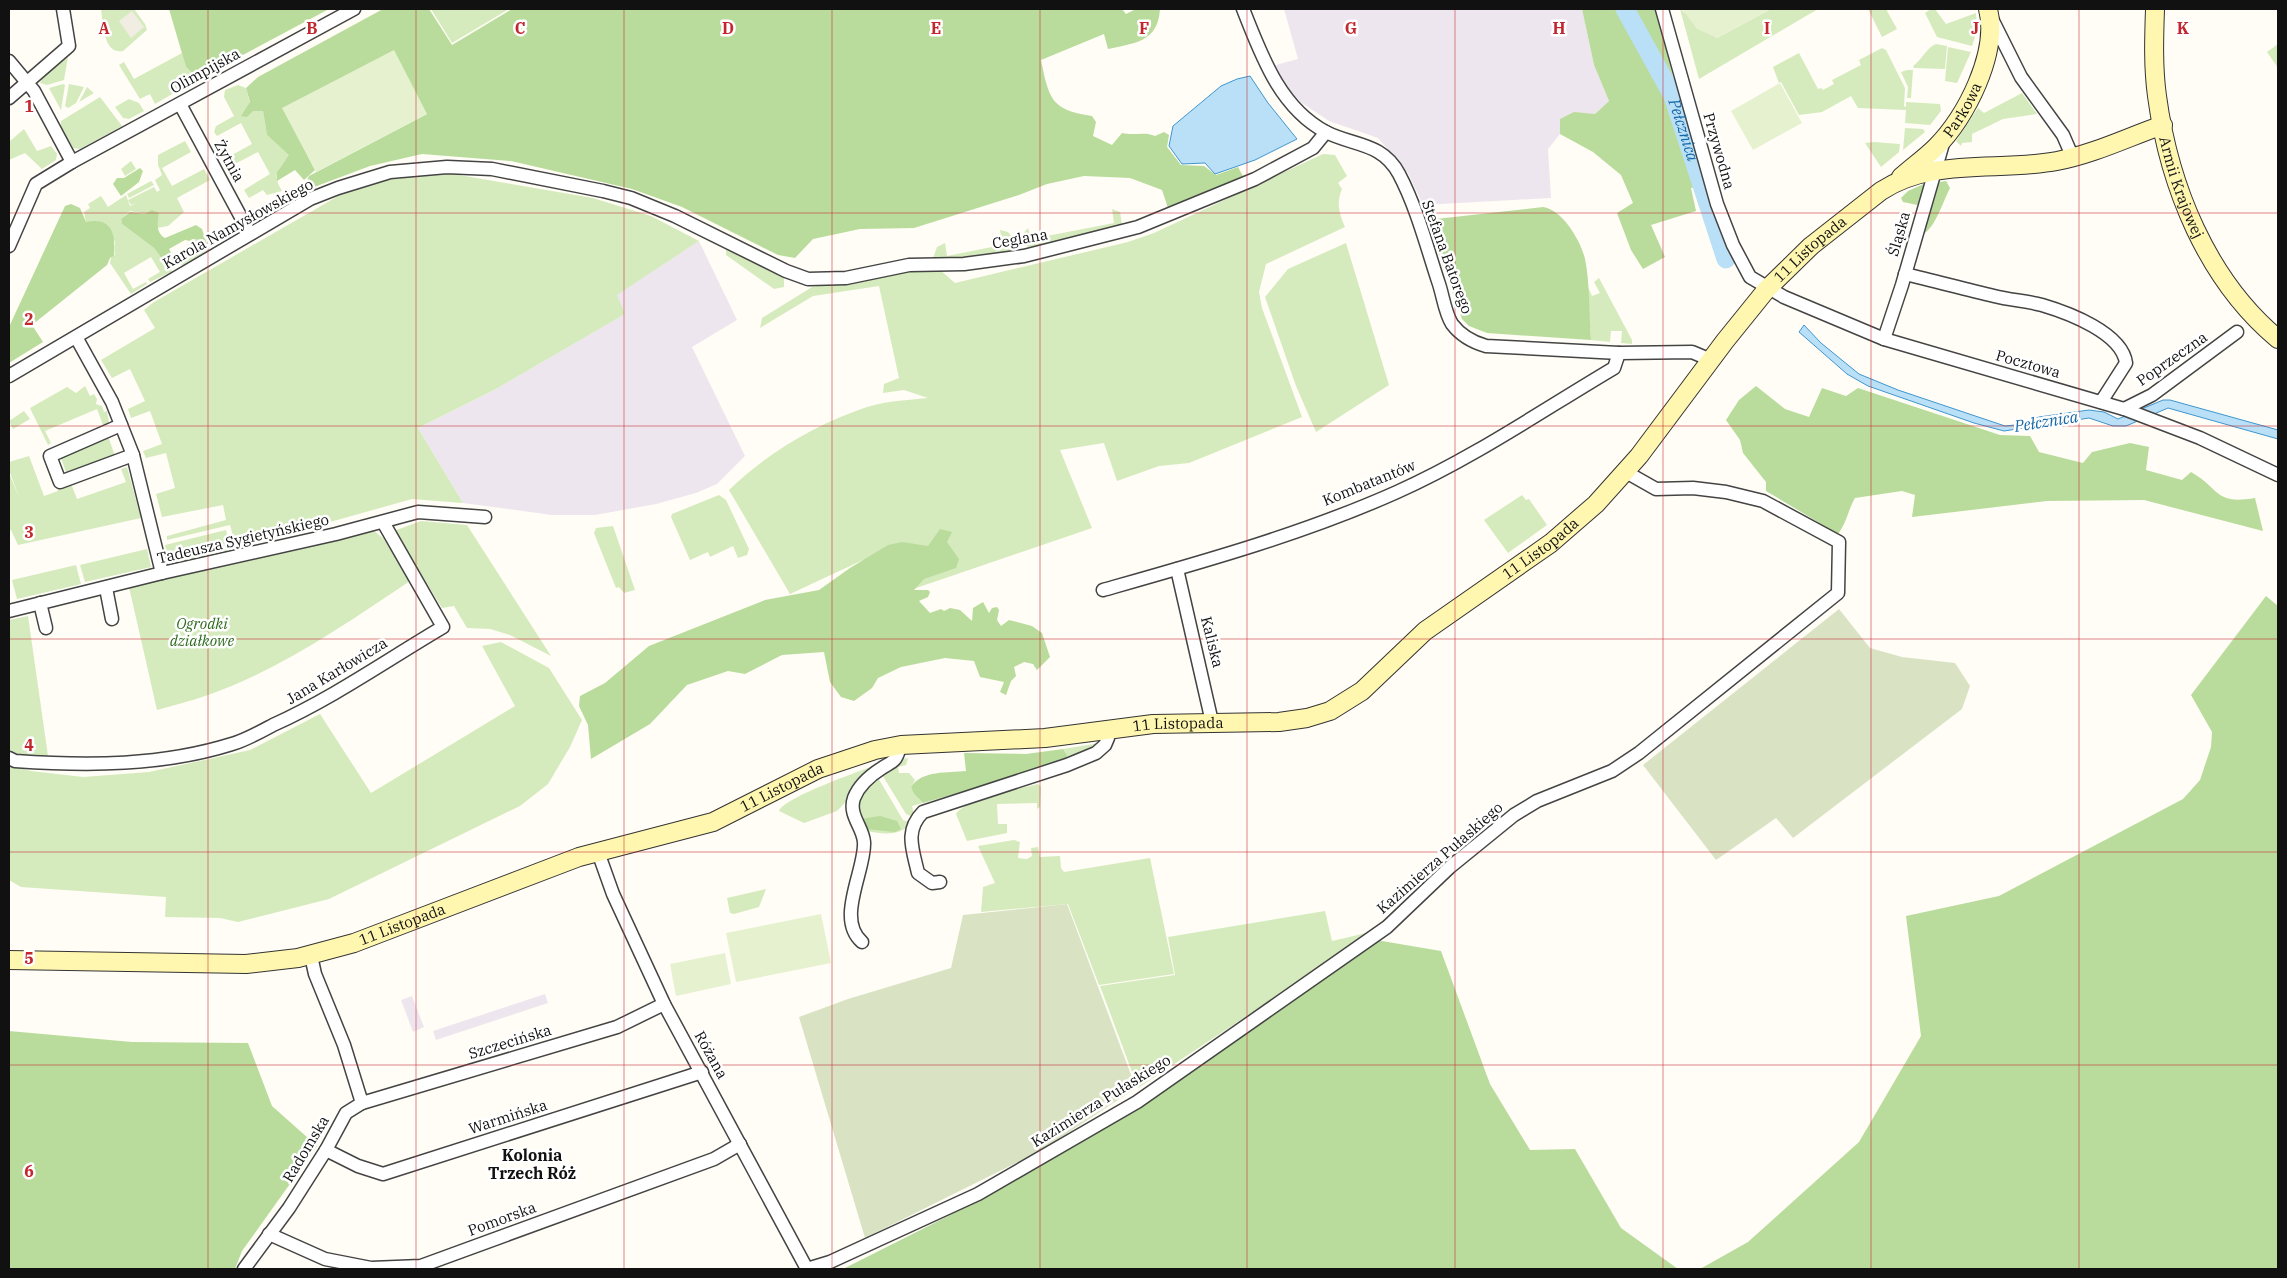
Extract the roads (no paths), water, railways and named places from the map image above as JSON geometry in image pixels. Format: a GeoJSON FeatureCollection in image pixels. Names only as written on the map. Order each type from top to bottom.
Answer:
{"type":"FeatureCollection","features":[{"type":"Feature","properties":{"kind":"main road","name":"Armii Krajowej"},"geometry":{"type":"LineString","coordinates":[[2155,9],[2154,72],[2163,125],[2178,184],[2200,238],[2228,286],[2250,313],[2278,339]]}},
{"type":"Feature","properties":{"kind":"main road","name":"Parkowa"},"geometry":{"type":"LineString","coordinates":[[1892,183],[1926,156],[1944,138],[1962,113],[1977,81],[1988,44],[1988,10]]}},
{"type":"Feature","properties":{"kind":"main road","name":"11 Listopada"},"geometry":{"type":"LineString","coordinates":[[9,960],[246,964],[311,956],[354,943],[598,852],[713,822],[830,764],[854,756],[901,745],[1006,742],[1153,724],[1295,721],[1318,716],[1352,699],[1372,683],[1431,626],[1570,528],[1626,472],[1767,289],[1817,241],[1892,183],[1934,171],[2037,164],[2073,158],[2163,125]]}},
{"type":"Feature","properties":{"kind":"street"},"geometry":{"type":"LineString","coordinates":[[9,98],[69,46],[64,9]]}},
{"type":"Feature","properties":{"kind":"street","name":"Olimpijska"},"geometry":{"type":"LineString","coordinates":[[9,246],[36,184],[72,162],[354,9]]}},
{"type":"Feature","properties":{"kind":"street","name":"Stefana Batorego"},"geometry":{"type":"LineString","coordinates":[[1244,9],[1269,71],[1303,116],[1326,132],[1367,145],[1387,158],[1398,173],[1416,216],[1452,322],[1471,341],[1486,346],[1619,353],[1692,352],[1711,360]]}},
{"type":"Feature","properties":{"kind":"street","name":"Przywodna"},"geometry":{"type":"LineString","coordinates":[[1662,9],[1717,204],[1730,237],[1750,278],[1767,289]]}},
{"type":"Feature","properties":{"kind":"street","name":"Parkowa"},"geometry":{"type":"LineString","coordinates":[[1988,10],[2021,77],[2062,135],[2073,158]]}},
{"type":"Feature","properties":{"kind":"street"},"geometry":{"type":"LineString","coordinates":[[9,62],[28,83],[72,162]]}},
{"type":"Feature","properties":{"kind":"street","name":"Żytnia"},"geometry":{"type":"LineString","coordinates":[[180,104],[250,234]]}},
{"type":"Feature","properties":{"kind":"street","name":"Ceglana"},"geometry":{"type":"LineString","coordinates":[[705,230],[786,271],[812,280],[846,278],[909,265],[964,264],[1024,256],[1138,227],[1255,179],[1313,148],[1326,132]]}},
{"type":"Feature","properties":{"kind":"street","name":"Śląska"},"geometry":{"type":"LineString","coordinates":[[1884,339],[1905,274],[1944,138]]}},
{"type":"Feature","properties":{"kind":"street","name":"Karola Namysłowskiego"},"geometry":{"type":"LineString","coordinates":[[9,376],[310,199],[390,172],[447,167],[492,169],[603,191],[640,202],[705,230]]}},
{"type":"Feature","properties":{"kind":"street"},"geometry":{"type":"LineString","coordinates":[[1905,274],[1996,297],[2042,305],[2099,330],[2116,341],[2125,353],[2126,363],[2101,402]]}},
{"type":"Feature","properties":{"kind":"street","name":"Pocztowa"},"geometry":{"type":"LineString","coordinates":[[1767,289],[1884,339],[2101,402],[2149,418],[2200,438],[2278,475]]}},
{"type":"Feature","properties":{"kind":"street","name":"Poprzeczna"},"geometry":{"type":"LineString","coordinates":[[2126,410],[2152,394],[2236,332]]}},
{"type":"Feature","properties":{"kind":"street"},"geometry":{"type":"LineString","coordinates":[[76,337],[112,402],[133,455],[162,573]]}},
{"type":"Feature","properties":{"kind":"street","name":"Kombatantów"},"geometry":{"type":"LineString","coordinates":[[1103,590],[1177,569],[1346,512],[1435,473],[1614,368],[1619,353]]}},
{"type":"Feature","properties":{"kind":"street"},"geometry":{"type":"LineString","coordinates":[[121,425],[50,456],[60,482],[133,455]]}},
{"type":"Feature","properties":{"kind":"street","name":"Kazimierza Pułaskiego"},"geometry":{"type":"LineString","coordinates":[[807,1269],[832,1266],[978,1194],[1137,1102],[1386,927],[1450,867],[1514,814],[1537,801],[1612,771],[1639,752],[1838,593],[1839,542],[1763,501],[1710,490],[1656,489],[1626,472]]}},
{"type":"Feature","properties":{"kind":"street","name":"Tadeusza Sygietyńskiego"},"geometry":{"type":"LineString","coordinates":[[9,611],[162,573],[336,534],[418,512],[485,516]]}},
{"type":"Feature","properties":{"kind":"street","name":"Jana Karłowicza"},"geometry":{"type":"LineString","coordinates":[[9,758],[15,761],[64,765],[133,763],[172,759],[233,744],[312,707],[443,626],[383,522]]}},
{"type":"Feature","properties":{"kind":"street","name":"Kaliska"},"geometry":{"type":"LineString","coordinates":[[1177,569],[1212,722]]}},
{"type":"Feature","properties":{"kind":"street"},"geometry":{"type":"LineString","coordinates":[[106,588],[112,619]]}},
{"type":"Feature","properties":{"kind":"street"},"geometry":{"type":"LineString","coordinates":[[40,603],[46,628]]}},
{"type":"Feature","properties":{"kind":"street"},"geometry":{"type":"LineString","coordinates":[[940,882],[932,883],[918,873],[911,833],[914,821],[922,812],[1067,765],[1096,753],[1105,745],[1108,738],[1108,729]]}},
{"type":"Feature","properties":{"kind":"street"},"geometry":{"type":"LineString","coordinates":[[862,942],[856,937],[851,907],[851,897],[856,884],[864,842],[853,814],[854,800],[861,786],[894,760],[901,745]]}},
{"type":"Feature","properties":{"kind":"street","name":"Różana"},"geometry":{"type":"LineString","coordinates":[[598,852],[613,894],[664,1004],[807,1269]]}},
{"type":"Feature","properties":{"kind":"street"},"geometry":{"type":"LineString","coordinates":[[311,956],[315,974],[344,1045],[362,1103]]}},
{"type":"Feature","properties":{"kind":"street","name":"Szczecińska"},"geometry":{"type":"LineString","coordinates":[[362,1103],[617,1027],[664,1004]]}},
{"type":"Feature","properties":{"kind":"street","name":"Warmińska"},"geometry":{"type":"LineString","coordinates":[[326,1150],[358,1166],[383,1174],[702,1072]]}},
{"type":"Feature","properties":{"kind":"street","name":"Radomska"},"geometry":{"type":"LineString","coordinates":[[244,1269],[326,1150],[346,1113],[362,1103]]}},
{"type":"Feature","properties":{"kind":"street","name":"Pomorska"},"geometry":{"type":"LineString","coordinates":[[269,1234],[325,1259],[370,1268],[421,1266],[696,1165],[740,1144]]}},
{"type":"Feature","properties":{"kind":"water"},"geometry":{"type":"Polygon","coordinates":[[[1250,76],[1268,103],[1297,139],[1255,160],[1215,174],[1205,163],[1182,164],[1169,146],[1173,126],[1221,86],[1250,76]]]}},
{"type":"Feature","properties":{"kind":"water"},"geometry":{"type":"Polygon","coordinates":[[[1804,325],[1821,343],[1859,374],[1898,390],[2005,426],[2015,425],[2039,417],[2089,410],[2104,412],[2118,419],[2163,400],[2170,400],[2278,430],[2278,439],[2168,408],[2126,426],[2113,426],[2089,418],[2004,431],[1974,423],[1868,386],[1847,374],[1799,332],[1804,325]]]}},
{"type":"Feature","properties":{"kind":"waterway","name":"Pełcznica"},"geometry":{"type":"LineString","coordinates":[[1625,9],[1673,96],[1726,259]]}},
{"type":"Feature","properties":{"kind":"district","name":"Kolonia Trzech Róż"},"geometry":{"type":"Point","coordinates":[532,1164]}},
{"type":"Feature","properties":{"kind":"park label","name":"Ogrodki działkowe"},"geometry":{"type":"Point","coordinates":[202,632]}}]}
